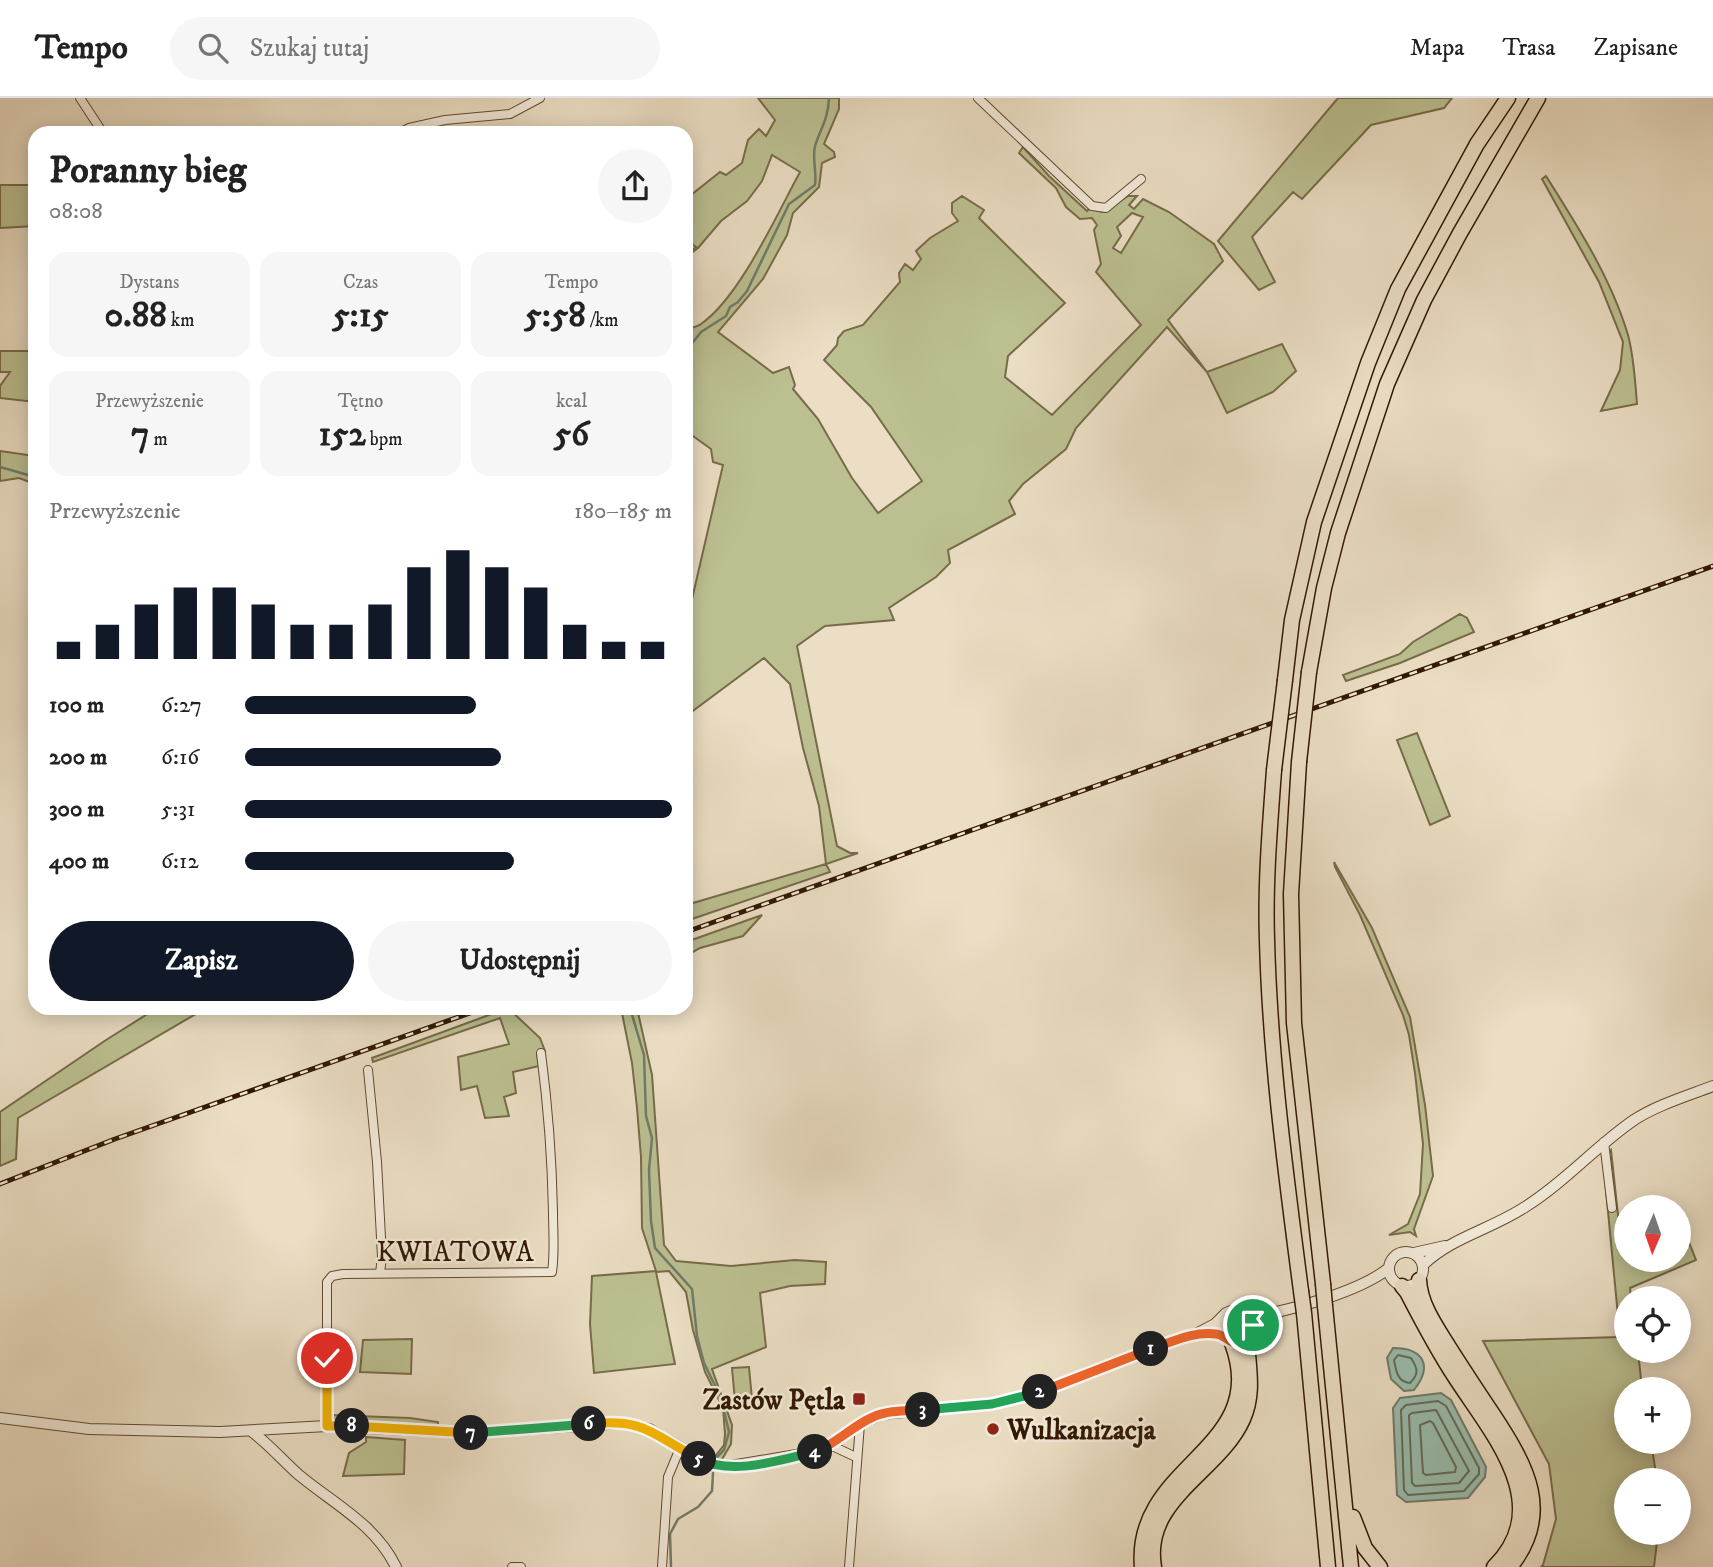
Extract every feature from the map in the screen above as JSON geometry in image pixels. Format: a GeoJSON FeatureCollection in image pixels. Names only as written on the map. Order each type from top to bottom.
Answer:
{"type":"FeatureCollection","features":[{"type":"Feature","properties":{"kind":"highway"},"geometry":{"type":"LineString","coordinates":[[1328,1567],[1304,1313],[1269,1001],[1266,895],[1274,770],[1285,680],[1295,608],[1311,534],[1368,363],[1398,289],[1477,144],[1508,98]]}},
{"type":"Feature","properties":{"kind":"highway"},"geometry":{"type":"LineString","coordinates":[[1351,1567],[1294,1023],[1291,894],[1298,762],[1309,672],[1324,588],[1338,533],[1387,384],[1424,300],[1538,98]]}},
{"type":"Feature","properties":{"kind":"highway"},"geometry":{"type":"LineString","coordinates":[[1419,1280],[1435,1325],[1516,1449],[1529,1477],[1533,1503],[1531,1522],[1522,1549],[1510,1567]]}},
{"type":"Feature","properties":{"kind":"highway"},"geometry":{"type":"LineString","coordinates":[[1397,1283],[1407,1292],[1428,1335],[1507,1458],[1517,1481],[1521,1506],[1517,1529],[1506,1553],[1494,1567]]}},
{"type":"Feature","properties":{"kind":"highway"},"geometry":{"type":"LineString","coordinates":[[1154,1567],[1156,1534],[1168,1507],[1225,1447],[1244,1417],[1251,1391],[1250,1327]]}},
{"type":"Feature","properties":{"kind":"highway"},"geometry":{"type":"LineString","coordinates":[[1142,1567],[1142,1540],[1154,1507],[1167,1489],[1217,1437],[1234,1409],[1239,1381],[1227,1339]]}},
{"type":"Feature","properties":{"kind":"highway"},"geometry":{"type":"LineString","coordinates":[[1345,1492],[1365,1548],[1380,1567]]}},
{"type":"Feature","properties":{"kind":"highway"},"geometry":{"type":"LineString","coordinates":[[1320,1567],[1324,1515]]}},
{"type":"Feature","properties":{"kind":"street"},"geometry":{"type":"LineString","coordinates":[[80,98],[98,126]]}},
{"type":"Feature","properties":{"kind":"street"},"geometry":{"type":"LineString","coordinates":[[418,126],[445,120],[510,114],[540,98]]}},
{"type":"Feature","properties":{"kind":"street"},"geometry":{"type":"LineString","coordinates":[[978,98],[1092,206],[1106,208],[1141,179]]}},
{"type":"Feature","properties":{"kind":"street","name":"KWIATOWA"},"geometry":{"type":"LineString","coordinates":[[327,1426],[327,1282],[332,1276],[380,1273],[552,1272],[554,1259],[551,1158],[541,1053]]}},
{"type":"Feature","properties":{"kind":"street"},"geometry":{"type":"LineString","coordinates":[[368,1070],[377,1162],[382,1257],[380,1273]]}},
{"type":"Feature","properties":{"kind":"street"},"geometry":{"type":"LineString","coordinates":[[1423,1265],[1449,1246],[1505,1220],[1529,1205],[1637,1118],[1712,1088]]}},
{"type":"Feature","properties":{"kind":"street"},"geometry":{"type":"LineString","coordinates":[[1604,1143],[1612,1208]]}},
{"type":"Feature","properties":{"kind":"street"},"geometry":{"type":"LineString","coordinates":[[1196,1334],[1227,1339],[1274,1314],[1370,1281],[1389,1268],[1392,1259],[1400,1253],[1449,1246]]}},
{"type":"Feature","properties":{"kind":"street"},"geometry":{"type":"LineString","coordinates":[[1370,1281],[1413,1285],[1419,1280],[1423,1265],[1422,1260],[1414,1253]]}},
{"type":"Feature","properties":{"kind":"street"},"geometry":{"type":"LineString","coordinates":[[1389,1268],[1397,1283]]}},
{"type":"Feature","properties":{"kind":"street"},"geometry":{"type":"LineString","coordinates":[[0,1418],[89,1429],[251,1431],[327,1426],[467,1433],[624,1423],[649,1429],[706,1462],[731,1466],[814,1452],[859,1424],[882,1414],[965,1408],[1013,1400],[1196,1334],[1234,1310],[1243,1311],[1250,1327]]}},
{"type":"Feature","properties":{"kind":"street"},"geometry":{"type":"LineString","coordinates":[[1220,1320],[1227,1339]]}},
{"type":"Feature","properties":{"kind":"street"},"geometry":{"type":"LineString","coordinates":[[849,1567],[859,1424]]}},
{"type":"Feature","properties":{"kind":"street"},"geometry":{"type":"LineString","coordinates":[[275,1449],[278,1429]]}},
{"type":"Feature","properties":{"kind":"street"},"geometry":{"type":"LineString","coordinates":[[251,1431],[275,1449],[298,1474],[363,1523],[390,1554],[396,1567]]}},
{"type":"Feature","properties":{"kind":"street"},"geometry":{"type":"LineString","coordinates":[[830,1444],[856,1457]]}},
{"type":"Feature","properties":{"kind":"street"},"geometry":{"type":"LineString","coordinates":[[662,1567],[668,1477],[680,1448]]}},
{"type":"Feature","properties":{"kind":"street"},"geometry":{"type":"LineString","coordinates":[[512,1567],[521,1567]]}},
{"type":"Feature","properties":{"kind":"shaded area"},"geometry":{"type":"Polygon","coordinates":[[[758,98],[839,98],[839,109],[824,144],[834,152],[835,157],[822,163],[819,187],[793,213],[787,235],[763,279],[718,332],[773,373],[789,367],[795,385],[793,389],[818,419],[852,478],[878,513],[922,481],[871,407],[824,360],[837,345],[838,338],[844,331],[863,325],[900,282],[899,273],[905,264],[913,270],[921,259],[916,251],[930,238],[958,221],[952,213],[952,203],[962,196],[984,210],[979,218],[1065,303],[1008,356],[1005,377],[1052,415],[1141,325],[1096,272],[1101,264],[1094,230],[1097,225],[1092,218],[1080,219],[1066,207],[1056,188],[1019,153],[1023,147],[1049,176],[1087,211],[1090,208],[1102,212],[1128,196],[1137,196],[1129,205],[1134,209],[1143,199],[1169,212],[1214,244],[1223,261],[1168,320],[1207,372],[1167,327],[1076,428],[1066,449],[1023,484],[1009,501],[1015,514],[948,550],[950,563],[936,577],[889,608],[894,620],[825,626],[797,646],[837,846],[850,853],[858,853],[826,864],[819,806],[803,748],[790,684],[764,658],[693,711],[693,595],[723,465],[713,462],[711,449],[693,436],[693,328],[716,311],[730,295],[756,254],[800,172],[772,155],[762,181],[747,201],[721,221],[693,252],[696,247],[693,245],[693,193],[720,172],[726,175],[742,163],[748,140],[759,129],[766,136],[775,120],[758,98]],[[1132,213],[1117,227],[1121,236],[1113,248],[1121,253],[1143,217],[1132,213]]]}},
{"type":"Feature","properties":{"kind":"shaded area"},"geometry":{"type":"Polygon","coordinates":[[[1338,98],[1452,98],[1444,108],[1371,125],[1302,199],[1293,192],[1252,237],[1275,282],[1259,290],[1218,241],[1338,98]]]}},
{"type":"Feature","properties":{"kind":"shaded area"},"geometry":{"type":"Polygon","coordinates":[[[1546,176],[1592,252],[1621,314],[1632,352],[1637,404],[1601,411],[1620,370],[1623,342],[1599,282],[1542,179],[1546,176]]]}},
{"type":"Feature","properties":{"kind":"shaded area"},"geometry":{"type":"Polygon","coordinates":[[[0,185],[28,185],[28,226],[0,228],[0,185]]]}},
{"type":"Feature","properties":{"kind":"shaded area"},"geometry":{"type":"Polygon","coordinates":[[[1282,344],[1296,371],[1273,392],[1227,413],[1207,372],[1282,344]]]}},
{"type":"Feature","properties":{"kind":"shaded area"},"geometry":{"type":"Polygon","coordinates":[[[0,351],[28,351],[28,401],[0,398],[0,386],[10,372],[0,372],[0,351]]]}},
{"type":"Feature","properties":{"kind":"shaded area"},"geometry":{"type":"Polygon","coordinates":[[[0,451],[28,455],[28,481],[19,478],[0,481],[0,451]]]}},
{"type":"Feature","properties":{"kind":"shaded area"},"geometry":{"type":"Polygon","coordinates":[[[1460,614],[1467,618],[1474,632],[1400,663],[1346,681],[1343,675],[1400,654],[1413,642],[1460,614]]]}},
{"type":"Feature","properties":{"kind":"shaded area"},"geometry":{"type":"Polygon","coordinates":[[[1417,733],[1450,816],[1430,825],[1397,740],[1417,733]]]}},
{"type":"Feature","properties":{"kind":"shaded area"},"geometry":{"type":"Polygon","coordinates":[[[1334,862],[1372,928],[1410,1017],[1425,1105],[1433,1176],[1414,1229],[1416,1236],[1410,1232],[1389,1235],[1408,1224],[1420,1194],[1423,1144],[1409,1035],[1360,915],[1334,862]]]}},
{"type":"Feature","properties":{"kind":"shaded area"},"geometry":{"type":"Polygon","coordinates":[[[826,864],[830,872],[693,919],[693,903],[826,864]]]}},
{"type":"Feature","properties":{"kind":"shaded area"},"geometry":{"type":"Polygon","coordinates":[[[762,915],[743,936],[693,952],[693,940],[762,915]]]}},
{"type":"Feature","properties":{"kind":"shaded area"},"geometry":{"type":"Polygon","coordinates":[[[146,1015],[194,1015],[18,1118],[16,1159],[0,1166],[0,1112],[146,1015]]]}},
{"type":"Feature","properties":{"kind":"shaded area"},"geometry":{"type":"Polygon","coordinates":[[[489,1015],[515,1015],[540,1038],[545,1051],[537,1053],[539,1066],[513,1072],[516,1093],[504,1097],[509,1116],[485,1118],[477,1086],[461,1090],[458,1057],[509,1044],[500,1018],[373,1062],[372,1058],[489,1015]]]}},
{"type":"Feature","properties":{"kind":"shaded area"},"geometry":{"type":"Polygon","coordinates":[[[622,1015],[639,1015],[652,1075],[664,1245],[676,1261],[731,1266],[795,1260],[826,1262],[825,1284],[790,1286],[760,1293],[766,1347],[712,1369],[732,1425],[731,1444],[721,1461],[713,1459],[724,1445],[723,1408],[705,1372],[686,1292],[669,1271],[656,1272],[675,1364],[594,1373],[590,1324],[592,1276],[656,1271],[642,1228],[641,1157],[632,1063],[622,1015]]]}},
{"type":"Feature","properties":{"kind":"shaded area"},"geometry":{"type":"Polygon","coordinates":[[[1611,1150],[1616,1195],[1614,1272],[1668,1272],[1635,1286],[1615,1286],[1603,1159],[1611,1150]]]}},
{"type":"Feature","properties":{"kind":"shaded area"},"geometry":{"type":"Polygon","coordinates":[[[1691,1248],[1696,1260],[1691,1262],[1691,1248]]]}},
{"type":"Feature","properties":{"kind":"shaded area"},"geometry":{"type":"Polygon","coordinates":[[[1614,1337],[1614,1363],[1639,1363],[1641,1377],[1614,1377],[1614,1454],[1653,1454],[1655,1468],[1614,1468],[1614,1545],[1657,1545],[1654,1567],[1541,1567],[1556,1519],[1549,1464],[1483,1341],[1614,1337]]]}},
{"type":"Feature","properties":{"kind":"shaded area"},"geometry":{"type":"Polygon","coordinates":[[[412,1339],[411,1374],[360,1372],[363,1340],[412,1339]]]}},
{"type":"Feature","properties":{"kind":"shaded area"},"geometry":{"type":"Polygon","coordinates":[[[749,1367],[752,1399],[735,1401],[732,1368],[749,1367]]]}},
{"type":"Feature","properties":{"kind":"shaded area"},"geometry":{"type":"Polygon","coordinates":[[[331,1415],[410,1418],[438,1422],[438,1426],[332,1420],[331,1415]]]}},
{"type":"Feature","properties":{"kind":"shaded area"},"geometry":{"type":"Polygon","coordinates":[[[366,1437],[405,1440],[404,1474],[343,1476],[349,1453],[366,1442],[366,1437]]]}},
{"type":"Feature","properties":{"kind":"water"},"geometry":{"type":"Polygon","coordinates":[[[1393,1348],[1412,1351],[1422,1360],[1423,1373],[1414,1390],[1404,1391],[1391,1379],[1387,1358],[1393,1348]]]}},
{"type":"Feature","properties":{"kind":"water"},"geometry":{"type":"Polygon","coordinates":[[[1441,1393],[1451,1400],[1486,1467],[1485,1477],[1468,1498],[1406,1502],[1397,1495],[1393,1408],[1400,1398],[1441,1393]]]}},
{"type":"Feature","properties":{"kind":"waterway"},"geometry":{"type":"LineString","coordinates":[[693,342],[701,332],[726,316],[730,307],[747,291],[789,204],[815,185],[815,146],[826,118],[829,98]]}},
{"type":"Feature","properties":{"kind":"waterway"},"geometry":{"type":"LineString","coordinates":[[0,467],[28,475]]}},
{"type":"Feature","properties":{"kind":"waterway"},"geometry":{"type":"LineString","coordinates":[[632,1015],[644,1055],[646,1116],[652,1138],[649,1170],[655,1248],[692,1289],[697,1336],[704,1363],[721,1398],[729,1432],[724,1450],[716,1458]]}},
{"type":"Feature","properties":{"kind":"waterway"},"geometry":{"type":"LineString","coordinates":[[671,1567],[670,1534],[678,1519],[698,1507],[712,1491],[713,1473]]}},
{"type":"Feature","properties":{"kind":"railway"},"geometry":{"type":"LineString","coordinates":[[693,930],[1713,566]]}},
{"type":"Feature","properties":{"kind":"railway"},"geometry":{"type":"LineString","coordinates":[[0,1184],[115,1139],[464,1015]]}},
{"type":"Feature","properties":{"kind":"place","name":"Zastów Pętla"},"geometry":{"type":"Point","coordinates":[859,1399]}},
{"type":"Feature","properties":{"kind":"place","name":"Wulkanizacja"},"geometry":{"type":"Point","coordinates":[993,1429]}},
{"type":"Feature","properties":{"kind":"route"},"geometry":{"type":"LineString","coordinates":[[327,1358],[327,1426],[467,1433],[624,1423],[649,1429],[713,1465],[731,1466],[814,1452],[859,1424],[882,1414],[965,1408],[1013,1400],[1196,1334],[1222,1335],[1232,1343],[1242,1342],[1252,1333],[1253,1325]]}}]}
